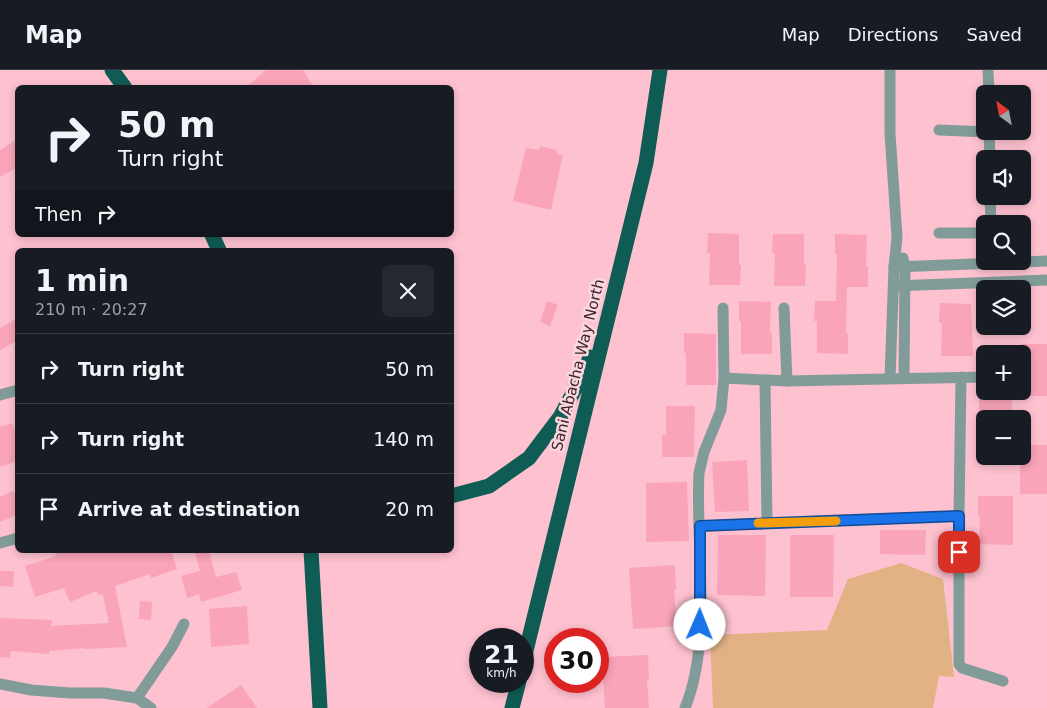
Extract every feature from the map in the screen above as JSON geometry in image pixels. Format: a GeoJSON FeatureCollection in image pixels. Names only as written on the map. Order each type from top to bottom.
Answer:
{"type":"FeatureCollection","features":[{"type":"Feature","properties":{"kind":"highway"},"geometry":{"type":"LineString","coordinates":[[112,70],[123,85]]}},
{"type":"Feature","properties":{"kind":"highway","name":"Sani Abacha Way North"},"geometry":{"type":"LineString","coordinates":[[531,628],[646,163],[660,70]]}},
{"type":"Feature","properties":{"kind":"highway"},"geometry":{"type":"LineString","coordinates":[[454,495],[489,486],[529,458],[560,417],[585,371],[615,285]]}},
{"type":"Feature","properties":{"kind":"highway"},"geometry":{"type":"LineString","coordinates":[[311,553],[320,708]]}},
{"type":"Feature","properties":{"kind":"highway"},"geometry":{"type":"LineString","coordinates":[[512,708],[516,693]]}},
{"type":"Feature","properties":{"kind":"street"},"geometry":{"type":"LineString","coordinates":[[890,70],[890,133],[904,378]]}},
{"type":"Feature","properties":{"kind":"street"},"geometry":{"type":"LineString","coordinates":[[988,70],[989,85]]}},
{"type":"Feature","properties":{"kind":"street"},"geometry":{"type":"LineString","coordinates":[[939,130],[976,131]]}},
{"type":"Feature","properties":{"kind":"street"},"geometry":{"type":"LineString","coordinates":[[940,233],[976,233]]}},
{"type":"Feature","properties":{"kind":"street"},"geometry":{"type":"LineString","coordinates":[[1031,261],[1047,261]]}},
{"type":"Feature","properties":{"kind":"street"},"geometry":{"type":"LineString","coordinates":[[899,266],[976,263]]}},
{"type":"Feature","properties":{"kind":"street"},"geometry":{"type":"LineString","coordinates":[[900,286],[1047,280]]}},
{"type":"Feature","properties":{"kind":"street"},"geometry":{"type":"LineString","coordinates":[[890,378],[900,286]]}},
{"type":"Feature","properties":{"kind":"street"},"geometry":{"type":"LineString","coordinates":[[685,708],[691,692],[697,661],[700,625],[698,474],[704,452],[721,410],[724,378],[723,308]]}},
{"type":"Feature","properties":{"kind":"street"},"geometry":{"type":"LineString","coordinates":[[784,308],[787,381]]}},
{"type":"Feature","properties":{"kind":"street"},"geometry":{"type":"LineString","coordinates":[[961,377],[959,664],[962,668],[1003,680]]}},
{"type":"Feature","properties":{"kind":"street"},"geometry":{"type":"LineString","coordinates":[[724,378],[787,381],[976,377]]}},
{"type":"Feature","properties":{"kind":"street"},"geometry":{"type":"LineString","coordinates":[[766,380],[767,523]]}},
{"type":"Feature","properties":{"kind":"street"},"geometry":{"type":"LineString","coordinates":[[0,395],[15,391]]}},
{"type":"Feature","properties":{"kind":"street"},"geometry":{"type":"LineString","coordinates":[[700,526],[959,516]]}},
{"type":"Feature","properties":{"kind":"street"},"geometry":{"type":"LineString","coordinates":[[0,543],[15,539]]}},
{"type":"Feature","properties":{"kind":"street"},"geometry":{"type":"LineString","coordinates":[[137,698],[172,647],[184,624]]}},
{"type":"Feature","properties":{"kind":"street"},"geometry":{"type":"LineString","coordinates":[[0,684],[32,690],[104,693],[137,698],[151,708]]}},
{"type":"Feature","properties":{"kind":"shaded area"},"geometry":{"type":"Polygon","coordinates":[[[901,563],[943,579],[954,677],[939,676],[933,708],[713,708],[710,635],[827,630],[848,579],[901,563]]]}},
{"type":"Feature","properties":{"kind":"building"},"geometry":{"type":"Polygon","coordinates":[[[266,70],[303,70],[312,85],[248,85],[266,70]]]}},
{"type":"Feature","properties":{"kind":"building"},"geometry":{"type":"Polygon","coordinates":[[[15,141],[15,169],[0,177],[0,150],[15,141]]]}},
{"type":"Feature","properties":{"kind":"building"},"geometry":{"type":"Polygon","coordinates":[[[540,146],[556,150],[557,154],[563,155],[551,210],[513,201],[526,148],[539,150],[540,146]]]}},
{"type":"Feature","properties":{"kind":"building"},"geometry":{"type":"Polygon","coordinates":[[[708,233],[739,234],[740,285],[709,285],[710,253],[707,253],[708,233]]]}},
{"type":"Feature","properties":{"kind":"building"},"geometry":{"type":"Polygon","coordinates":[[[773,234],[804,234],[805,286],[774,286],[775,253],[772,253],[773,234]]]}},
{"type":"Feature","properties":{"kind":"building"},"geometry":{"type":"Polygon","coordinates":[[[835,234],[867,235],[866,266],[868,266],[868,287],[847,287],[846,333],[848,333],[848,354],[817,353],[817,321],[814,321],[815,301],[836,301],[837,254],[835,254],[835,234]]]}},
{"type":"Feature","properties":{"kind":"building"},"geometry":{"type":"Polygon","coordinates":[[[547,301],[558,305],[550,326],[540,322],[547,301]]]}},
{"type":"Feature","properties":{"kind":"building"},"geometry":{"type":"Polygon","coordinates":[[[739,301],[771,302],[770,333],[772,333],[772,354],[741,354],[739,301]]]}},
{"type":"Feature","properties":{"kind":"building"},"geometry":{"type":"Polygon","coordinates":[[[940,303],[971,304],[973,356],[941,356],[942,323],[939,323],[940,303]]]}},
{"type":"Feature","properties":{"kind":"building"},"geometry":{"type":"Polygon","coordinates":[[[15,320],[15,342],[0,350],[0,328],[15,320]]]}},
{"type":"Feature","properties":{"kind":"building"},"geometry":{"type":"Polygon","coordinates":[[[684,333],[716,334],[716,385],[686,385],[684,333]]]}},
{"type":"Feature","properties":{"kind":"building"},"geometry":{"type":"Polygon","coordinates":[[[1047,344],[1047,396],[1031,396],[1031,345],[1021,345],[1047,344]]]}},
{"type":"Feature","properties":{"kind":"building"},"geometry":{"type":"Polygon","coordinates":[[[979,400],[1012,400],[1012,410],[979,410],[979,400]]]}},
{"type":"Feature","properties":{"kind":"building"},"geometry":{"type":"Polygon","coordinates":[[[666,406],[695,406],[694,457],[662,457],[662,435],[666,435],[666,406]]]}},
{"type":"Feature","properties":{"kind":"building"},"geometry":{"type":"Polygon","coordinates":[[[12,423],[15,432],[15,462],[0,467],[0,427],[12,423]]]}},
{"type":"Feature","properties":{"kind":"building"},"geometry":{"type":"Polygon","coordinates":[[[1031,445],[1047,445],[1047,494],[1020,494],[1020,465],[1031,465],[1031,445]]]}},
{"type":"Feature","properties":{"kind":"building"},"geometry":{"type":"Polygon","coordinates":[[[747,460],[749,511],[715,512],[712,462],[747,460]]]}},
{"type":"Feature","properties":{"kind":"building"},"geometry":{"type":"Polygon","coordinates":[[[687,482],[689,541],[646,542],[646,483],[687,482]]]}},
{"type":"Feature","properties":{"kind":"building"},"geometry":{"type":"Polygon","coordinates":[[[13,491],[15,495],[15,515],[0,522],[0,497],[13,491]]]}},
{"type":"Feature","properties":{"kind":"building"},"geometry":{"type":"Polygon","coordinates":[[[978,496],[1013,496],[1013,545],[979,544],[980,516],[978,516],[978,496]]]}},
{"type":"Feature","properties":{"kind":"building"},"geometry":{"type":"Polygon","coordinates":[[[880,530],[926,530],[925,555],[880,554],[880,530]]]}},
{"type":"Feature","properties":{"kind":"building"},"geometry":{"type":"Polygon","coordinates":[[[718,535],[766,535],[765,596],[717,595],[718,535]]]}},
{"type":"Feature","properties":{"kind":"building"},"geometry":{"type":"Polygon","coordinates":[[[790,535],[834,535],[833,597],[790,597],[790,535]]]}},
{"type":"Feature","properties":{"kind":"building"},"geometry":{"type":"Polygon","coordinates":[[[55,553],[172,553],[177,569],[151,578],[150,574],[115,586],[127,647],[49,651],[49,654],[11,651],[10,658],[0,657],[0,618],[52,620],[51,626],[109,623],[103,594],[98,595],[97,591],[70,602],[64,588],[35,597],[25,566],[56,556],[55,553]]]}},
{"type":"Feature","properties":{"kind":"building"},"geometry":{"type":"Polygon","coordinates":[[[195,553],[210,553],[216,577],[236,572],[242,590],[201,602],[199,594],[187,598],[181,576],[200,571],[195,553]]]}},
{"type":"Feature","properties":{"kind":"building"},"geometry":{"type":"Polygon","coordinates":[[[675,565],[676,590],[674,590],[677,626],[633,629],[629,568],[675,565]]]}},
{"type":"Feature","properties":{"kind":"building"},"geometry":{"type":"Polygon","coordinates":[[[0,571],[14,571],[13,587],[0,586],[0,571]]]}},
{"type":"Feature","properties":{"kind":"building"},"geometry":{"type":"Polygon","coordinates":[[[140,601],[152,602],[151,620],[139,619],[140,601]]]}},
{"type":"Feature","properties":{"kind":"building"},"geometry":{"type":"Polygon","coordinates":[[[247,606],[249,644],[211,647],[209,609],[247,606]]]}},
{"type":"Feature","properties":{"kind":"building"},"geometry":{"type":"Polygon","coordinates":[[[648,655],[649,708],[605,708],[604,693],[609,693],[609,657],[648,655]]]}},
{"type":"Feature","properties":{"kind":"building"},"geometry":{"type":"Polygon","coordinates":[[[241,685],[257,708],[207,708],[241,685]]]}},
{"type":"Feature","properties":{"kind":"slow traffic"},"geometry":{"type":"LineString","coordinates":[[758,523],[836,521]]}},
{"type":"Feature","properties":{"kind":"route"},"geometry":{"type":"LineString","coordinates":[[700,625],[700,526],[959,516],[959,552]]}}]}
